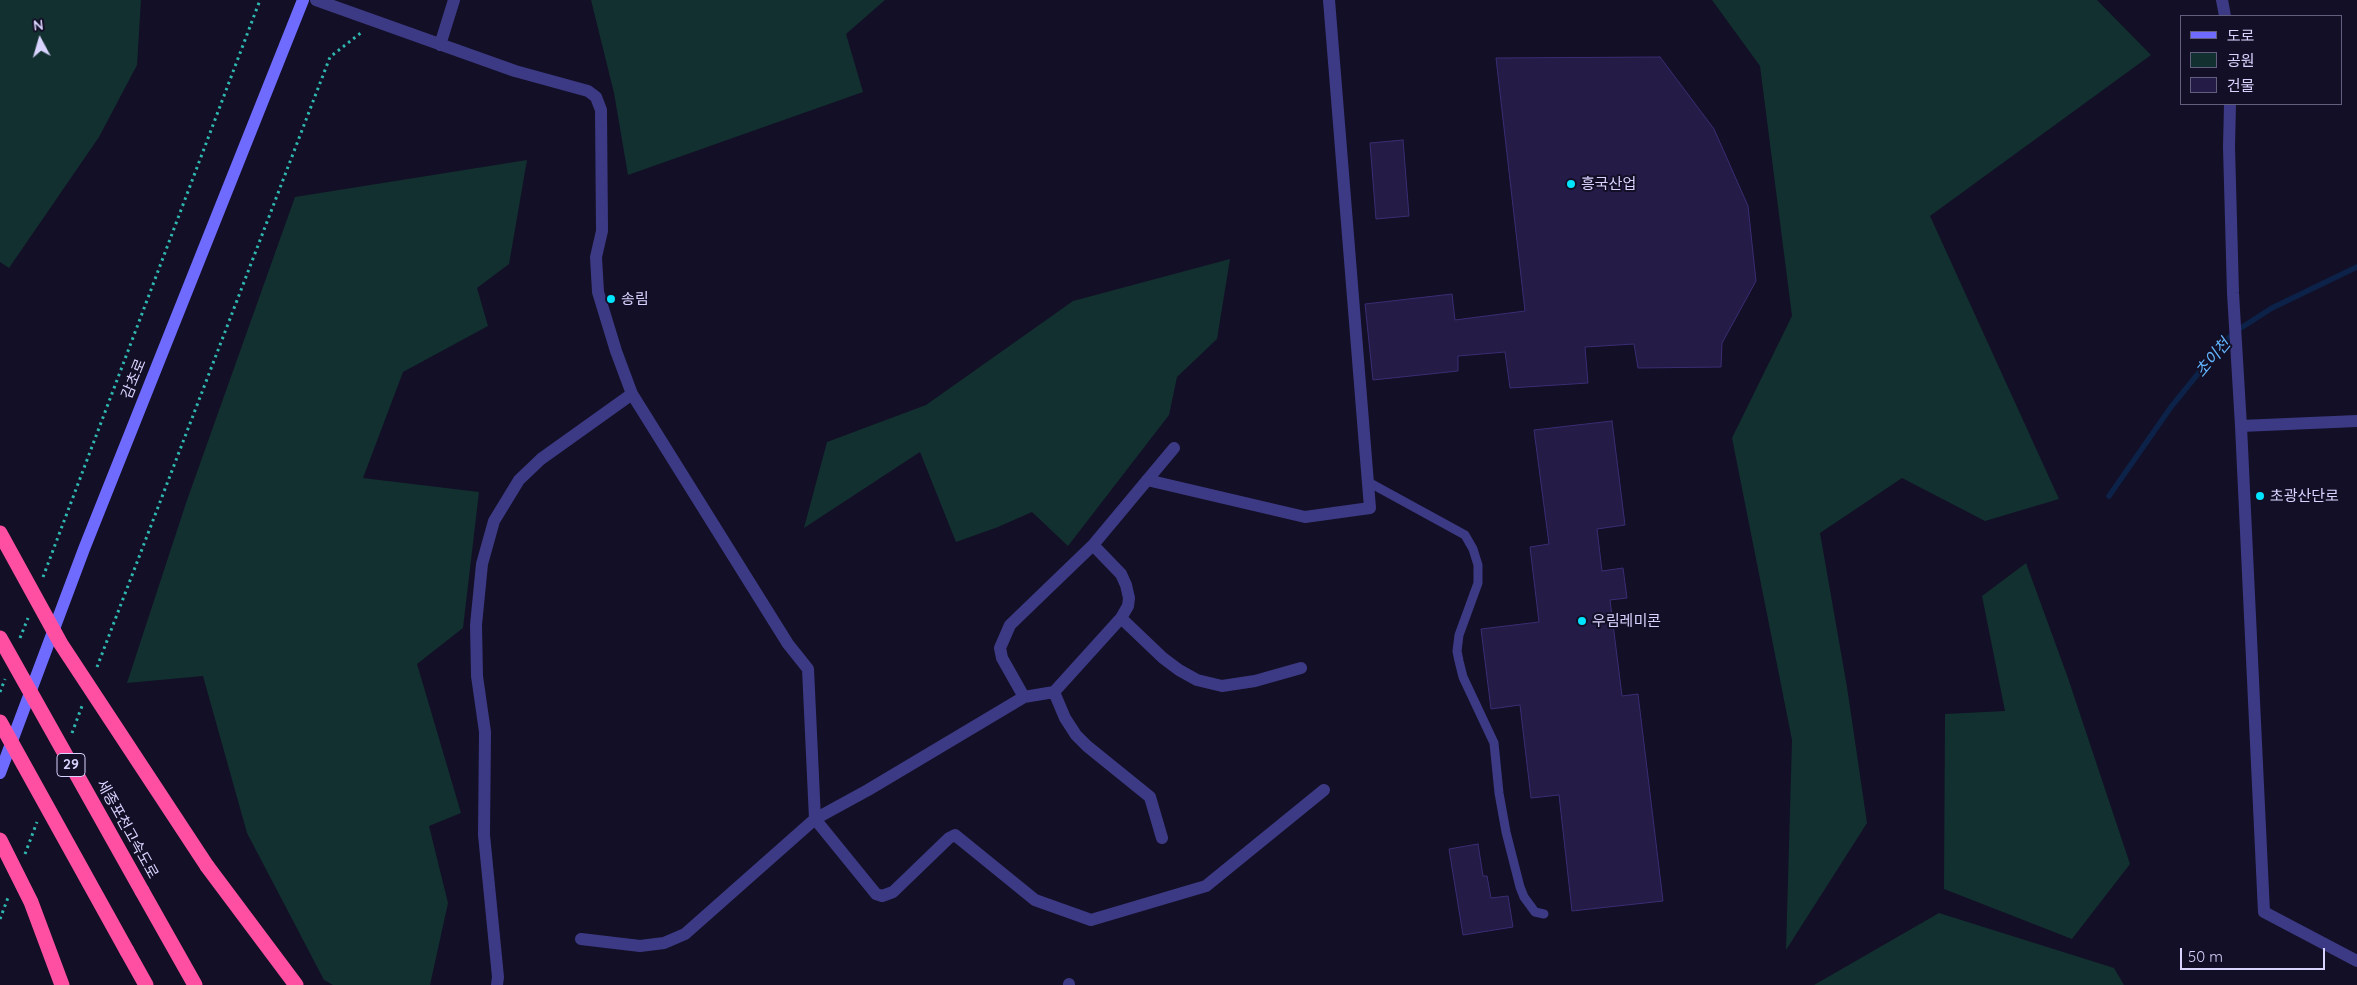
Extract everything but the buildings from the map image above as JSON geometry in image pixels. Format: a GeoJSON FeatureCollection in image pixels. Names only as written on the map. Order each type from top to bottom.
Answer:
{"type":"FeatureCollection","features":[{"type":"Feature","properties":{"kind":"highway"},"geometry":{"type":"LineString","coordinates":[[0,533],[61,644],[207,866],[296,985]]}},
{"type":"Feature","properties":{"kind":"highway","name":"세종포천고속도로"},"geometry":{"type":"LineString","coordinates":[[0,638],[194,985]]}},
{"type":"Feature","properties":{"kind":"highway"},"geometry":{"type":"LineString","coordinates":[[0,722],[146,985]]}},
{"type":"Feature","properties":{"kind":"highway"},"geometry":{"type":"LineString","coordinates":[[0,840],[31,902],[62,985]]}},
{"type":"Feature","properties":{"kind":"main road","name":"감초로"},"geometry":{"type":"LineString","coordinates":[[0,773],[84,549],[304,0]]}},
{"type":"Feature","properties":{"kind":"street"},"geometry":{"type":"LineString","coordinates":[[316,0],[515,71],[588,91],[596,96],[601,110],[602,231],[596,257],[598,292],[616,351],[632,394],[788,644],[808,670],[815,819],[873,891],[879,895],[893,892],[950,836],[955,835],[1035,900],[1090,920],[1206,886],[1324,790]]}},
{"type":"Feature","properties":{"kind":"street"},"geometry":{"type":"LineString","coordinates":[[440,45],[454,0]]}},
{"type":"Feature","properties":{"kind":"street"},"geometry":{"type":"LineString","coordinates":[[1147,480],[1305,517],[1370,508],[1370,483],[1329,0]]}},
{"type":"Feature","properties":{"kind":"street"},"geometry":{"type":"LineString","coordinates":[[2222,0],[2225,15]]}},
{"type":"Feature","properties":{"kind":"street"},"geometry":{"type":"LineString","coordinates":[[2230,105],[2229,147],[2233,292],[2264,912],[2357,961]]}},
{"type":"Feature","properties":{"kind":"street"},"geometry":{"type":"LineString","coordinates":[[497,985],[498,977],[484,835],[485,732],[476,676],[476,625],[482,564],[494,521],[519,480],[541,459],[632,394]]}},
{"type":"Feature","properties":{"kind":"street"},"geometry":{"type":"LineString","coordinates":[[2241,426],[2357,421]]}},
{"type":"Feature","properties":{"kind":"street"},"geometry":{"type":"LineString","coordinates":[[1024,697],[1002,658],[1000,648],[1010,625],[1093,545],[1174,448]]}},
{"type":"Feature","properties":{"kind":"street"},"geometry":{"type":"LineString","coordinates":[[580,939],[640,946],[664,943],[685,934],[815,819],[877,785],[1024,697],[1054,692],[1121,618],[1128,606],[1129,598],[1121,574],[1093,545]]}},
{"type":"Feature","properties":{"kind":"street"},"geometry":{"type":"LineString","coordinates":[[1121,618],[1163,658],[1197,680],[1222,686],[1255,681],[1301,668]]}},
{"type":"Feature","properties":{"kind":"street"},"geometry":{"type":"LineString","coordinates":[[1054,692],[1065,718],[1076,735],[1150,797],[1162,838]]}},
{"type":"Feature","properties":{"kind":"lane"},"geometry":{"type":"LineString","coordinates":[[1370,483],[1465,535],[1473,549],[1478,565],[1478,583],[1459,635],[1457,652],[1464,677],[1494,743],[1499,793],[1506,832],[1520,887],[1524,897],[1535,912],[1544,914]]}},
{"type":"Feature","properties":{"kind":"path"},"geometry":{"type":"LineString","coordinates":[[42,579],[260,0]]}},
{"type":"Feature","properties":{"kind":"path"},"geometry":{"type":"LineString","coordinates":[[96,669],[330,57],[362,33],[368,19]]}},
{"type":"Feature","properties":{"kind":"path"},"geometry":{"type":"LineString","coordinates":[[18,645],[28,617]]}},
{"type":"Feature","properties":{"kind":"path"},"geometry":{"type":"LineString","coordinates":[[0,692],[7,673]]}},
{"type":"Feature","properties":{"kind":"path"},"geometry":{"type":"LineString","coordinates":[[71,734],[85,697]]}},
{"type":"Feature","properties":{"kind":"path"},"geometry":{"type":"LineString","coordinates":[[21,864],[39,817]]}},
{"type":"Feature","properties":{"kind":"path"},"geometry":{"type":"LineString","coordinates":[[0,919],[11,892]]}},
{"type":"Feature","properties":{"kind":"green space"},"geometry":{"type":"Polygon","coordinates":[[[0,0],[141,0],[137,65],[99,137],[9,268],[0,262],[0,0]]]}},
{"type":"Feature","properties":{"kind":"green space"},"geometry":{"type":"Polygon","coordinates":[[[591,0],[885,0],[846,34],[863,92],[628,175],[614,93],[591,0]]]}},
{"type":"Feature","properties":{"kind":"green space"},"geometry":{"type":"Polygon","coordinates":[[[1712,0],[2097,0],[2151,55],[1930,216],[2059,499],[1985,521],[1902,478],[1820,533],[1847,687],[1867,823],[1786,950],[1792,740],[1732,438],[1792,316],[1760,66],[1712,0]]]}},
{"type":"Feature","properties":{"kind":"green space"},"geometry":{"type":"Polygon","coordinates":[[[527,160],[509,264],[477,288],[488,326],[403,372],[363,478],[479,492],[463,628],[417,664],[461,813],[429,826],[448,903],[430,985],[333,985],[324,980],[247,833],[203,676],[127,683],[186,503],[295,197],[527,160]]]}},
{"type":"Feature","properties":{"kind":"green space"},"geometry":{"type":"Polygon","coordinates":[[[1230,259],[1217,339],[1177,377],[1169,415],[1068,546],[1032,512],[956,542],[920,452],[804,528],[827,442],[926,405],[1073,301],[1230,259]]]}},
{"type":"Feature","properties":{"kind":"green space"},"geometry":{"type":"Polygon","coordinates":[[[2026,563],[2068,678],[2130,864],[2072,939],[1944,889],[1945,714],[2005,711],[1982,596],[2026,563]]]}},
{"type":"Feature","properties":{"kind":"green space"},"geometry":{"type":"Polygon","coordinates":[[[1939,913],[2114,968],[2124,985],[1814,985],[1939,913]]]}},
{"type":"Feature","properties":{"kind":"waterway","name":"초이천"},"geometry":{"type":"LineString","coordinates":[[2109,496],[2171,407],[2233,333],[2272,308],[2357,267]]}},
{"type":"Feature","properties":{"kind":"place","name":"흥국산업"},"geometry":{"type":"Point","coordinates":[1571,184]}},
{"type":"Feature","properties":{"kind":"place","name":"송림"},"geometry":{"type":"Point","coordinates":[611,299]}},
{"type":"Feature","properties":{"kind":"place","name":"초광산단로"},"geometry":{"type":"Point","coordinates":[2260,496]}},
{"type":"Feature","properties":{"kind":"place","name":"우림레미콘"},"geometry":{"type":"Point","coordinates":[1582,621]}}]}
